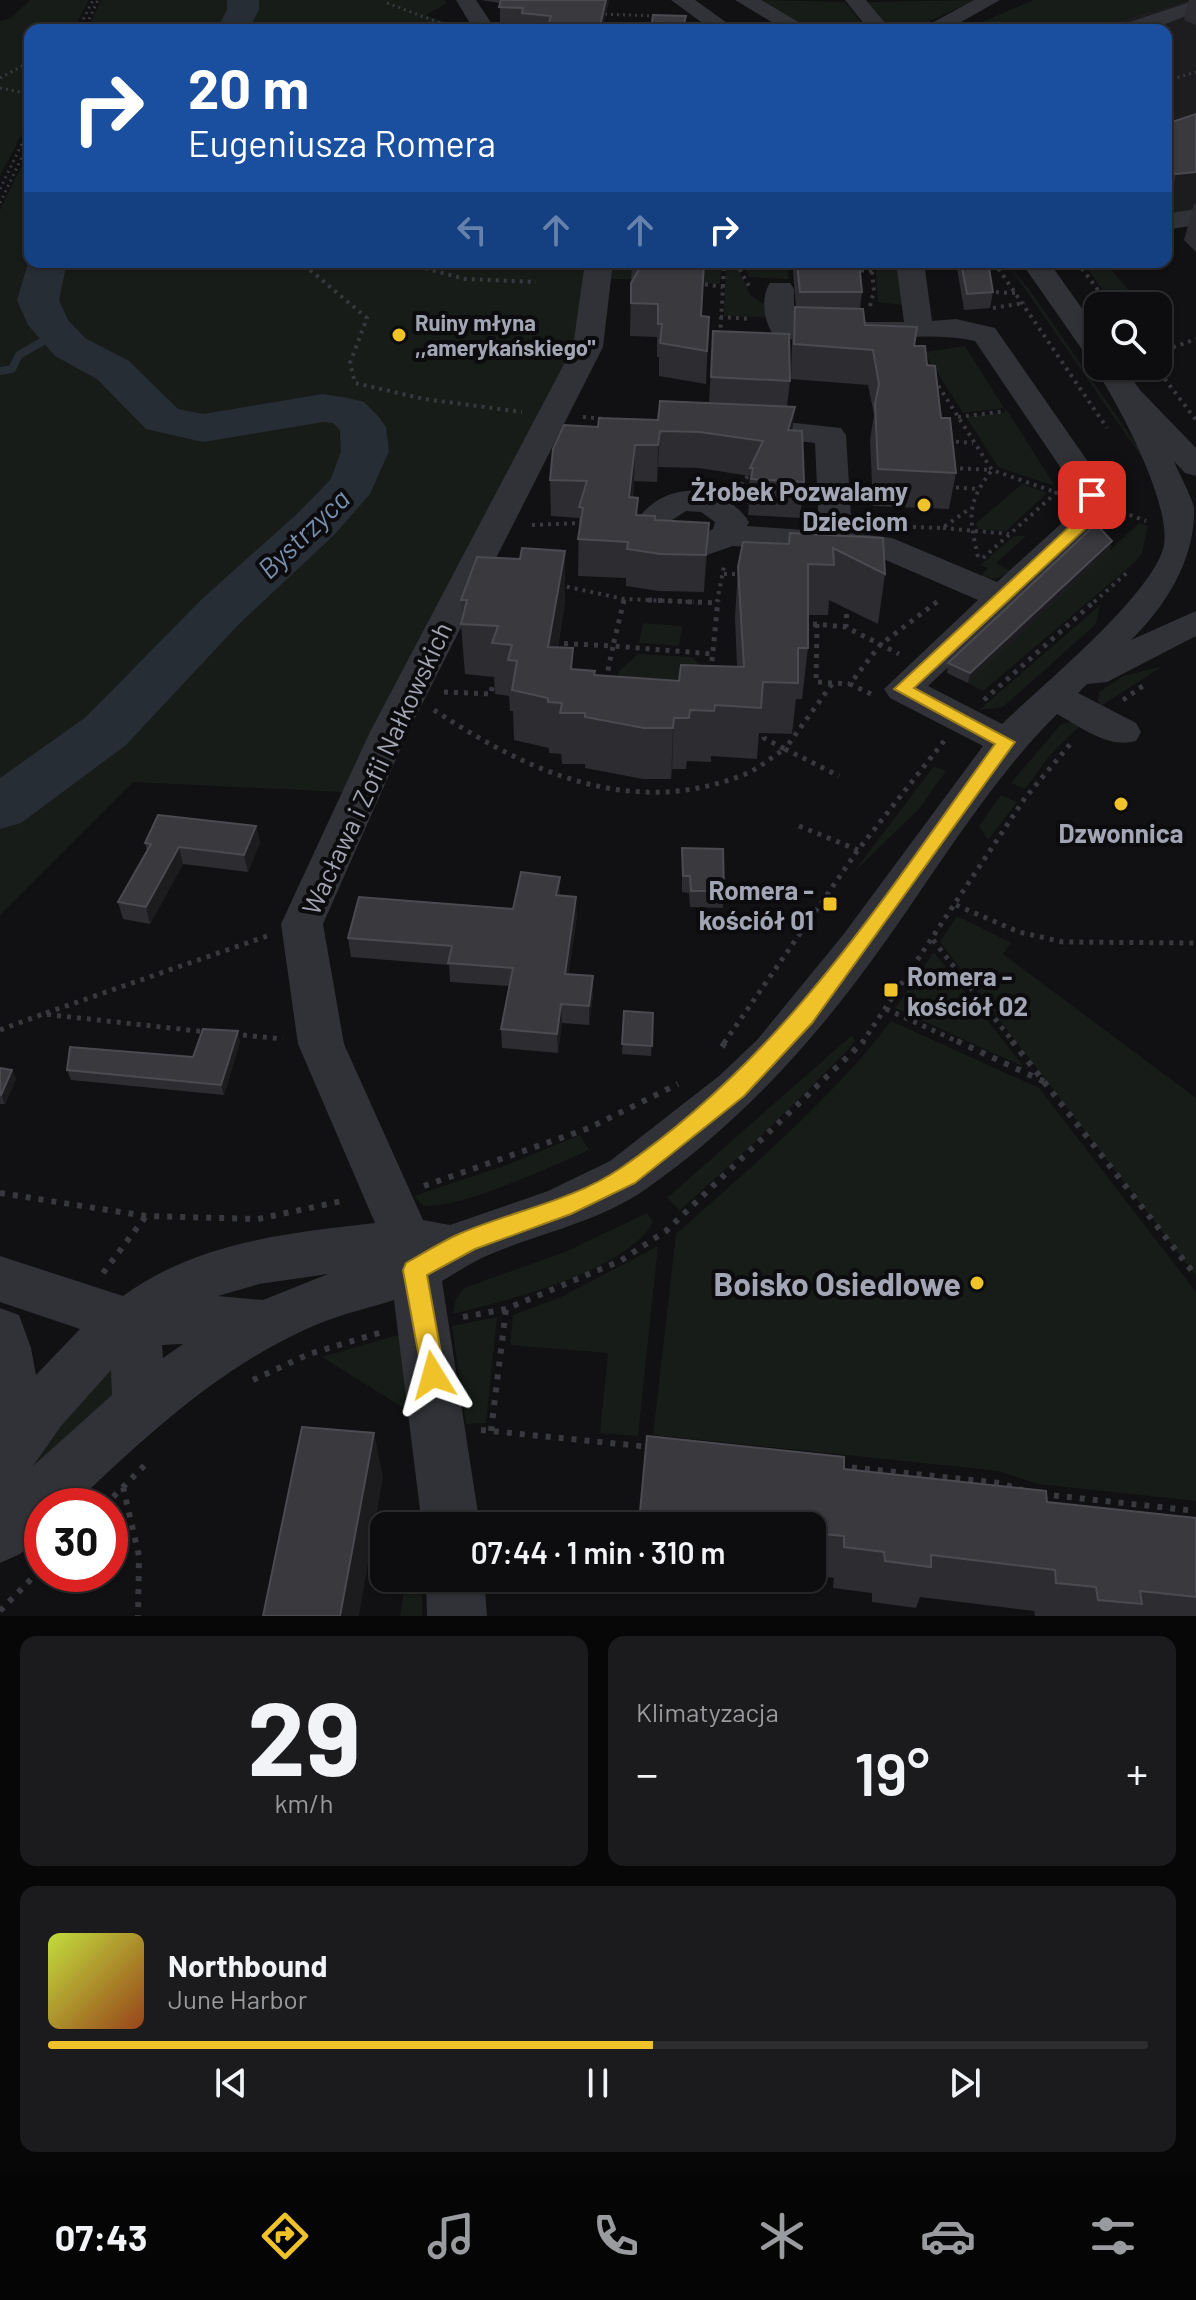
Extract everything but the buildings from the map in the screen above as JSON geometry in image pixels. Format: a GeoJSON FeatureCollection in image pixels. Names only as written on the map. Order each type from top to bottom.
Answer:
{"type":"FeatureCollection","features":[{"type":"Feature","properties":{"kind":"street"},"geometry":{"type":"LineString","coordinates":[[466,0],[481,24]]}},
{"type":"Feature","properties":{"kind":"street"},"geometry":{"type":"LineString","coordinates":[[681,0],[717,24]]}},
{"type":"Feature","properties":{"kind":"street"},"geometry":{"type":"LineString","coordinates":[[745,0],[790,24]]}},
{"type":"Feature","properties":{"kind":"street"},"geometry":{"type":"LineString","coordinates":[[855,0],[875,24]]}},
{"type":"Feature","properties":{"kind":"street"},"geometry":{"type":"LineString","coordinates":[[942,24],[990,0]]}},
{"type":"Feature","properties":{"kind":"street"},"geometry":{"type":"LineString","coordinates":[[1150,24],[1158,16],[1196,5]]}},
{"type":"Feature","properties":{"kind":"street"},"geometry":{"type":"LineString","coordinates":[[1172,221],[1196,217]]}},
{"type":"Feature","properties":{"kind":"street","name":"Wacława i Zofii Nałkowskich"},"geometry":{"type":"LineString","coordinates":[[449,1512],[440,1426],[411,1256],[388,1192],[321,1044],[302,924],[410,692],[588,347],[598,268]]}},
{"type":"Feature","properties":{"kind":"street"},"geometry":{"type":"LineString","coordinates":[[911,268],[919,329]]}},
{"type":"Feature","properties":{"kind":"street"},"geometry":{"type":"LineString","coordinates":[[1039,268],[1084,332]]}},
{"type":"Feature","properties":{"kind":"street"},"geometry":{"type":"LineString","coordinates":[[780,289],[779,320],[784,330],[857,333],[971,328],[985,334],[1091,489],[1095,503],[1091,514],[903,689],[952,726],[1006,742]]}},
{"type":"Feature","properties":{"kind":"street"},"geometry":{"type":"LineString","coordinates":[[1118,380],[1129,396],[1196,466]]}},
{"type":"Feature","properties":{"kind":"street"},"geometry":{"type":"LineString","coordinates":[[0,1534],[140,1406],[222,1347],[263,1324],[345,1291],[411,1256],[467,1241],[563,1207],[627,1176],[736,1090],[805,1017],[1006,742],[1130,621],[1172,571],[1178,559],[1182,528],[1172,489],[1129,396]]}},
{"type":"Feature","properties":{"kind":"street"},"geometry":{"type":"LineString","coordinates":[[703,424],[799,429],[830,435],[836,543]]}},
{"type":"Feature","properties":{"kind":"street"},"geometry":{"type":"LineString","coordinates":[[725,536],[880,545],[1002,597]]}},
{"type":"Feature","properties":{"kind":"street"},"geometry":{"type":"LineString","coordinates":[[1130,621],[1196,587]]}},
{"type":"Feature","properties":{"kind":"street"},"geometry":{"type":"LineString","coordinates":[[1051,695],[1196,622]]}},
{"type":"Feature","properties":{"kind":"street"},"geometry":{"type":"LineString","coordinates":[[1051,695],[1122,732]]}},
{"type":"Feature","properties":{"kind":"street"},"geometry":{"type":"LineString","coordinates":[[4,1461],[70,1375],[129,1322],[178,1289],[215,1273],[291,1256],[411,1256]]}},
{"type":"Feature","properties":{"kind":"street"},"geometry":{"type":"LineString","coordinates":[[0,1279],[129,1322],[202,1319],[263,1324]]}},
{"type":"Feature","properties":{"kind":"street"},"geometry":{"type":"LineString","coordinates":[[129,1322],[135,1341],[140,1406]]}},
{"type":"Feature","properties":{"kind":"street"},"geometry":{"type":"LineString","coordinates":[[0,1332],[9,1359],[11,1395],[4,1461]]}},
{"type":"Feature","properties":{"kind":"street"},"geometry":{"type":"LineString","coordinates":[[456,1592],[457,1616]]}},
{"type":"Feature","properties":{"kind":"path"},"geometry":{"type":"LineString","coordinates":[[81,24],[93,0]]}},
{"type":"Feature","properties":{"kind":"path"},"geometry":{"type":"LineString","coordinates":[[87,24],[98,0]]}},
{"type":"Feature","properties":{"kind":"path"},"geometry":{"type":"LineString","coordinates":[[387,3],[444,24]]}},
{"type":"Feature","properties":{"kind":"path"},"geometry":{"type":"LineString","coordinates":[[592,14],[625,15]]}},
{"type":"Feature","properties":{"kind":"path"},"geometry":{"type":"LineString","coordinates":[[0,78],[24,65]]}},
{"type":"Feature","properties":{"kind":"path"},"geometry":{"type":"LineString","coordinates":[[1172,79],[1196,72]]}},
{"type":"Feature","properties":{"kind":"path"},"geometry":{"type":"LineString","coordinates":[[0,87],[24,92]]}},
{"type":"Feature","properties":{"kind":"path"},"geometry":{"type":"LineString","coordinates":[[0,189],[24,139]]}},
{"type":"Feature","properties":{"kind":"path"},"geometry":{"type":"LineString","coordinates":[[0,203],[24,153]]}},
{"type":"Feature","properties":{"kind":"path"},"geometry":{"type":"LineString","coordinates":[[424,268],[465,279],[536,282]]}},
{"type":"Feature","properties":{"kind":"path"},"geometry":{"type":"LineString","coordinates":[[719,342],[724,268]]}},
{"type":"Feature","properties":{"kind":"path"},"geometry":{"type":"LineString","coordinates":[[1002,268],[1115,425]]}},
{"type":"Feature","properties":{"kind":"path"},"geometry":{"type":"LineString","coordinates":[[1082,268],[1100,292]]}},
{"type":"Feature","properties":{"kind":"path"},"geometry":{"type":"LineString","coordinates":[[310,270],[367,318],[350,363],[355,383],[424,399],[550,416]]}},
{"type":"Feature","properties":{"kind":"path"},"geometry":{"type":"LineString","coordinates":[[848,270],[872,271]]}},
{"type":"Feature","properties":{"kind":"path"},"geometry":{"type":"LineString","coordinates":[[690,282],[723,287]]}},
{"type":"Feature","properties":{"kind":"path"},"geometry":{"type":"LineString","coordinates":[[862,290],[874,291]]}},
{"type":"Feature","properties":{"kind":"path"},"geometry":{"type":"LineString","coordinates":[[978,292],[1019,293]]}},
{"type":"Feature","properties":{"kind":"path"},"geometry":{"type":"LineString","coordinates":[[1019,293],[1024,306],[1109,431]]}},
{"type":"Feature","properties":{"kind":"path"},"geometry":{"type":"LineString","coordinates":[[985,309],[1024,306]]}},
{"type":"Feature","properties":{"kind":"path"},"geometry":{"type":"LineString","coordinates":[[720,317],[749,319]]}},
{"type":"Feature","properties":{"kind":"path"},"geometry":{"type":"LineString","coordinates":[[1172,348],[1196,339]]}},
{"type":"Feature","properties":{"kind":"path"},"geometry":{"type":"LineString","coordinates":[[927,369],[992,470]]}},
{"type":"Feature","properties":{"kind":"path"},"geometry":{"type":"LineString","coordinates":[[1166,380],[1196,420]]}},
{"type":"Feature","properties":{"kind":"path"},"geometry":{"type":"LineString","coordinates":[[943,413],[957,415],[1007,411]]}},
{"type":"Feature","properties":{"kind":"path"},"geometry":{"type":"LineString","coordinates":[[947,441],[974,443]]}},
{"type":"Feature","properties":{"kind":"path"},"geometry":{"type":"LineString","coordinates":[[939,467],[992,470],[1151,523]]}},
{"type":"Feature","properties":{"kind":"path"},"geometry":{"type":"LineString","coordinates":[[992,470],[977,489],[968,510],[979,562],[1057,492]]}},
{"type":"Feature","properties":{"kind":"path"},"geometry":{"type":"LineString","coordinates":[[947,487],[977,489]]}},
{"type":"Feature","properties":{"kind":"path"},"geometry":{"type":"LineString","coordinates":[[1148,512],[1151,531]]}},
{"type":"Feature","properties":{"kind":"path"},"geometry":{"type":"LineString","coordinates":[[495,526],[582,523],[583,516]]}},
{"type":"Feature","properties":{"kind":"path"},"geometry":{"type":"LineString","coordinates":[[942,528],[1011,534]]}},
{"type":"Feature","properties":{"kind":"path"},"geometry":{"type":"LineString","coordinates":[[1016,529],[1028,535]]}},
{"type":"Feature","properties":{"kind":"path"},"geometry":{"type":"LineString","coordinates":[[711,679],[717,603],[724,574],[725,536]]}},
{"type":"Feature","properties":{"kind":"path"},"geometry":{"type":"LineString","coordinates":[[711,1057],[721,1049],[858,850],[948,736],[952,726],[1137,564]]}},
{"type":"Feature","properties":{"kind":"path"},"geometry":{"type":"LineString","coordinates":[[724,574],[752,575]]}},
{"type":"Feature","properties":{"kind":"path"},"geometry":{"type":"LineString","coordinates":[[850,684],[880,645],[960,579]]}},
{"type":"Feature","properties":{"kind":"path"},"geometry":{"type":"LineString","coordinates":[[549,583],[624,599],[717,603]]}},
{"type":"Feature","properties":{"kind":"path"},"geometry":{"type":"LineString","coordinates":[[606,684],[624,599]]}},
{"type":"Feature","properties":{"kind":"path"},"geometry":{"type":"LineString","coordinates":[[801,612],[801,623],[846,627]]}},
{"type":"Feature","properties":{"kind":"path"},"geometry":{"type":"LineString","coordinates":[[911,622],[923,627]]}},
{"type":"Feature","properties":{"kind":"path"},"geometry":{"type":"LineString","coordinates":[[816,682],[817,624]]}},
{"type":"Feature","properties":{"kind":"path"},"geometry":{"type":"LineString","coordinates":[[550,642],[713,654]]}},
{"type":"Feature","properties":{"kind":"path"},"geometry":{"type":"LineString","coordinates":[[802,644],[817,645]]}},
{"type":"Feature","properties":{"kind":"path"},"geometry":{"type":"LineString","coordinates":[[802,681],[850,684],[877,696]]}},
{"type":"Feature","properties":{"kind":"path"},"geometry":{"type":"LineString","coordinates":[[410,692],[491,694],[493,682]]}},
{"type":"Feature","properties":{"kind":"path"},"geometry":{"type":"LineString","coordinates":[[410,692],[470,735],[529,766],[572,782],[618,792],[664,796],[746,774],[785,749],[832,684]]}},
{"type":"Feature","properties":{"kind":"path"},"geometry":{"type":"LineString","coordinates":[[764,730],[764,738],[839,776]]}},
{"type":"Feature","properties":{"kind":"path"},"geometry":{"type":"LineString","coordinates":[[1025,798],[956,905],[1019,932],[1063,942],[1196,943]]}},
{"type":"Feature","properties":{"kind":"path"},"geometry":{"type":"LineString","coordinates":[[799,826],[858,850]]}},
{"type":"Feature","properties":{"kind":"path"},"geometry":{"type":"LineString","coordinates":[[0,1030],[302,924]]}},
{"type":"Feature","properties":{"kind":"path"},"geometry":{"type":"LineString","coordinates":[[933,940],[1196,1276]]}},
{"type":"Feature","properties":{"kind":"path"},"geometry":{"type":"LineString","coordinates":[[886,1009],[1046,1083]]}},
{"type":"Feature","properties":{"kind":"path"},"geometry":{"type":"LineString","coordinates":[[43,1014],[213,1032]]}},
{"type":"Feature","properties":{"kind":"path"},"geometry":{"type":"LineString","coordinates":[[228,1034],[321,1044]]}},
{"type":"Feature","properties":{"kind":"path"},"geometry":{"type":"LineString","coordinates":[[0,1193],[146,1216],[258,1219],[439,1183],[589,1128],[683,1082]]}},
{"type":"Feature","properties":{"kind":"path"},"geometry":{"type":"LineString","coordinates":[[491,1431],[506,1309]]}},
{"type":"Feature","properties":{"kind":"path"},"geometry":{"type":"LineString","coordinates":[[440,1426],[659,1447]]}},
{"type":"Feature","properties":{"kind":"path"},"geometry":{"type":"LineString","coordinates":[[827,1464],[988,1481],[1036,1493],[1196,1511]]}},
{"type":"Feature","properties":{"kind":"path"},"geometry":{"type":"LineString","coordinates":[[123,1487],[139,1556],[138,1616]]}},
{"type":"Feature","properties":{"kind":"path"},"geometry":{"type":"LineString","coordinates":[[0,1611],[24,1586]]}},
{"type":"Feature","properties":{"kind":"shaded area"},"geometry":{"type":"Polygon","coordinates":[[[30,0],[89,0],[76,24],[24,24],[24,130],[0,176],[0,21],[11,18],[30,0]]]}},
{"type":"Feature","properties":{"kind":"shaded area"},"geometry":{"type":"Polygon","coordinates":[[[101,0],[444,0],[447,3],[426,15],[450,24],[256,22],[90,24],[101,0]]]}},
{"type":"Feature","properties":{"kind":"shaded area"},"geometry":{"type":"Polygon","coordinates":[[[757,0],[845,2],[863,24],[803,24],[757,0]]]}},
{"type":"Feature","properties":{"kind":"shaded area"},"geometry":{"type":"Polygon","coordinates":[[[975,0],[924,24],[886,24],[868,2],[975,0]]]}},
{"type":"Feature","properties":{"kind":"shaded area"},"geometry":{"type":"Polygon","coordinates":[[[1034,0],[1189,0],[1107,24],[977,24],[1034,0]]]}},
{"type":"Feature","properties":{"kind":"shaded area"},"geometry":{"type":"Polygon","coordinates":[[[1196,0],[1196,219],[1172,223],[1172,24],[1107,24],[1196,0]]]}},
{"type":"Feature","properties":{"kind":"shaded area"},"geometry":{"type":"Polygon","coordinates":[[[24,160],[24,268],[598,268],[588,347],[362,793],[133,782],[0,915],[0,210],[24,160]]]}},
{"type":"Feature","properties":{"kind":"shaded area"},"geometry":{"type":"Polygon","coordinates":[[[602,268],[721,268],[720,284],[601,278],[602,268]]]}},
{"type":"Feature","properties":{"kind":"shaded area"},"geometry":{"type":"Polygon","coordinates":[[[726,268],[738,268],[750,295],[775,311],[775,318],[724,316],[726,268]]]}},
{"type":"Feature","properties":{"kind":"shaded area"},"geometry":{"type":"Polygon","coordinates":[[[744,268],[788,268],[788,279],[749,277],[744,268]]]}},
{"type":"Feature","properties":{"kind":"shaded area"},"geometry":{"type":"Polygon","coordinates":[[[875,268],[899,268],[903,305],[878,302],[875,268]]]}},
{"type":"Feature","properties":{"kind":"shaded area"},"geometry":{"type":"Polygon","coordinates":[[[1011,268],[1029,289],[1084,369],[1084,374],[1011,268]]]}},
{"type":"Feature","properties":{"kind":"shaded area"},"geometry":{"type":"Polygon","coordinates":[[[1087,268],[1110,268],[1130,292],[1104,292],[1087,268]]]}},
{"type":"Feature","properties":{"kind":"shaded area"},"geometry":{"type":"Polygon","coordinates":[[[965,346],[1004,408],[963,413],[924,352],[965,346]]]}},
{"type":"Feature","properties":{"kind":"shaded area"},"geometry":{"type":"Polygon","coordinates":[[[1088,380],[1092,380],[1156,473],[1163,521],[1156,478],[1088,380]]]}},
{"type":"Feature","properties":{"kind":"shaded area"},"geometry":{"type":"Polygon","coordinates":[[[1008,412],[1055,486],[998,467],[966,417],[1008,412]]]}},
{"type":"Feature","properties":{"kind":"shaded area"},"geometry":{"type":"Polygon","coordinates":[[[1022,484],[1047,493],[1006,531],[978,529],[976,523],[1022,484]]]}},
{"type":"Feature","properties":{"kind":"shaded area"},"geometry":{"type":"Polygon","coordinates":[[[1139,523],[1148,526],[1142,553],[1134,563],[983,691],[968,683],[1139,523]]]}},
{"type":"Feature","properties":{"kind":"shaded area"},"geometry":{"type":"Polygon","coordinates":[[[1014,536],[1026,536],[996,563],[1011,571],[996,579],[980,577],[988,568],[980,565],[1014,536]]]}},
{"type":"Feature","properties":{"kind":"shaded area"},"geometry":{"type":"Polygon","coordinates":[[[1100,605],[1096,624],[1003,707],[979,710],[1100,605]]]}},
{"type":"Feature","properties":{"kind":"shaded area"},"geometry":{"type":"Polygon","coordinates":[[[643,623],[682,626],[679,646],[639,643],[643,623]]]}},
{"type":"Feature","properties":{"kind":"shaded area"},"geometry":{"type":"Polygon","coordinates":[[[638,654],[692,657],[706,671],[702,687],[620,680],[618,672],[638,654]]]}},
{"type":"Feature","properties":{"kind":"shaded area"},"geometry":{"type":"Polygon","coordinates":[[[1163,666],[1101,706],[1098,701],[1099,692],[1123,676],[1163,666]]]}},
{"type":"Feature","properties":{"kind":"shaded area"},"geometry":{"type":"Polygon","coordinates":[[[1083,723],[1050,755],[1025,789],[1011,783],[1061,724],[1083,723]]]}},
{"type":"Feature","properties":{"kind":"shaded area"},"geometry":{"type":"Polygon","coordinates":[[[934,766],[946,771],[919,809],[853,873],[934,766]]]}},
{"type":"Feature","properties":{"kind":"shaded area"},"geometry":{"type":"Polygon","coordinates":[[[1001,795],[1017,802],[988,840],[979,826],[1001,795]]]}},
{"type":"Feature","properties":{"kind":"shaded area"},"geometry":{"type":"Polygon","coordinates":[[[957,916],[1011,943],[1003,954],[1196,1098],[1196,1276],[940,942],[957,916]]]}},
{"type":"Feature","properties":{"kind":"shaded area"},"geometry":{"type":"Polygon","coordinates":[[[934,952],[1024,1067],[895,1008],[934,952]]]}},
{"type":"Feature","properties":{"kind":"shaded area"},"geometry":{"type":"Polygon","coordinates":[[[891,1021],[1039,1088],[1196,1292],[1196,1501],[1037,1484],[999,1471],[653,1435],[676,1234],[816,1106],[891,1021]]]}},
{"type":"Feature","properties":{"kind":"shaded area"},"geometry":{"type":"Polygon","coordinates":[[[852,1035],[855,1041],[844,1054],[754,1143],[680,1210],[667,1198],[852,1035]]]}},
{"type":"Feature","properties":{"kind":"shaded area"},"geometry":{"type":"Polygon","coordinates":[[[580,1135],[589,1150],[505,1186],[436,1206],[422,1205],[414,1196],[504,1166],[580,1135]]]}},
{"type":"Feature","properties":{"kind":"shaded area"},"geometry":{"type":"Polygon","coordinates":[[[647,1213],[653,1222],[639,1239],[592,1269],[533,1292],[453,1314],[456,1299],[464,1288],[565,1252],[647,1213]]]}},
{"type":"Feature","properties":{"kind":"shaded area"},"geometry":{"type":"Polygon","coordinates":[[[658,1246],[638,1436],[600,1433],[608,1353],[510,1345],[513,1315],[561,1297],[658,1246]]]}},
{"type":"Feature","properties":{"kind":"shaded area"},"geometry":{"type":"Polygon","coordinates":[[[497,1317],[486,1423],[466,1424],[452,1326],[497,1317]]]}},
{"type":"Feature","properties":{"kind":"shaded area"},"geometry":{"type":"Polygon","coordinates":[[[398,1335],[405,1355],[413,1414],[322,1357],[398,1335]]]}},
{"type":"Feature","properties":{"kind":"shaded area"},"geometry":{"type":"Polygon","coordinates":[[[110,1362],[116,1396],[0,1498],[110,1362]]]}},
{"type":"Feature","properties":{"kind":"shaded area"},"geometry":{"type":"Polygon","coordinates":[[[404,1592],[422,1592],[422,1616],[400,1616],[404,1592]]]}},
{"type":"Feature","properties":{"kind":"waterway","name":"Bystrzyca"},"geometry":{"type":"LineString","coordinates":[[235,24],[243,10],[243,0]]}},
{"type":"Feature","properties":{"kind":"waterway","name":"Bystrzyca"},"geometry":{"type":"LineString","coordinates":[[0,808],[106,731],[220,612],[317,523],[353,484],[365,451],[363,427],[348,412],[323,408],[203,428],[162,419],[113,370],[70,347],[49,325],[38,300],[46,268]]}},
{"type":"Feature","properties":{"kind":"waterway"},"geometry":{"type":"LineString","coordinates":[[0,371],[12,369],[19,355],[57,333]]}},
{"type":"Feature","properties":{"kind":"place","name":"Ruiny młyna ,,amerykańskiego\""},"geometry":{"type":"Point","coordinates":[399,335]}},
{"type":"Feature","properties":{"kind":"place","name":"Żłobek Pozwalamy Dzieciom"},"geometry":{"type":"Point","coordinates":[924,505]}},
{"type":"Feature","properties":{"kind":"place","name":"Dzwonnica"},"geometry":{"type":"Point","coordinates":[1121,804]}},
{"type":"Feature","properties":{"kind":"place","name":"Romera - kościół 01"},"geometry":{"type":"Point","coordinates":[830,904]}},
{"type":"Feature","properties":{"kind":"place","name":"Romera - kościół 02"},"geometry":{"type":"Point","coordinates":[891,990]}},
{"type":"Feature","properties":{"kind":"place","name":"Boisko Osiedlowe"},"geometry":{"type":"Point","coordinates":[977,1283]}},
{"type":"Feature","properties":{"kind":"route"},"geometry":{"type":"LineString","coordinates":[[433,1375],[414,1270],[467,1241],[563,1207],[627,1176],[688,1131],[736,1090],[805,1017],[858,947],[1006,742],[903,689],[1091,514],[1095,503],[1092,495]]}}]}
